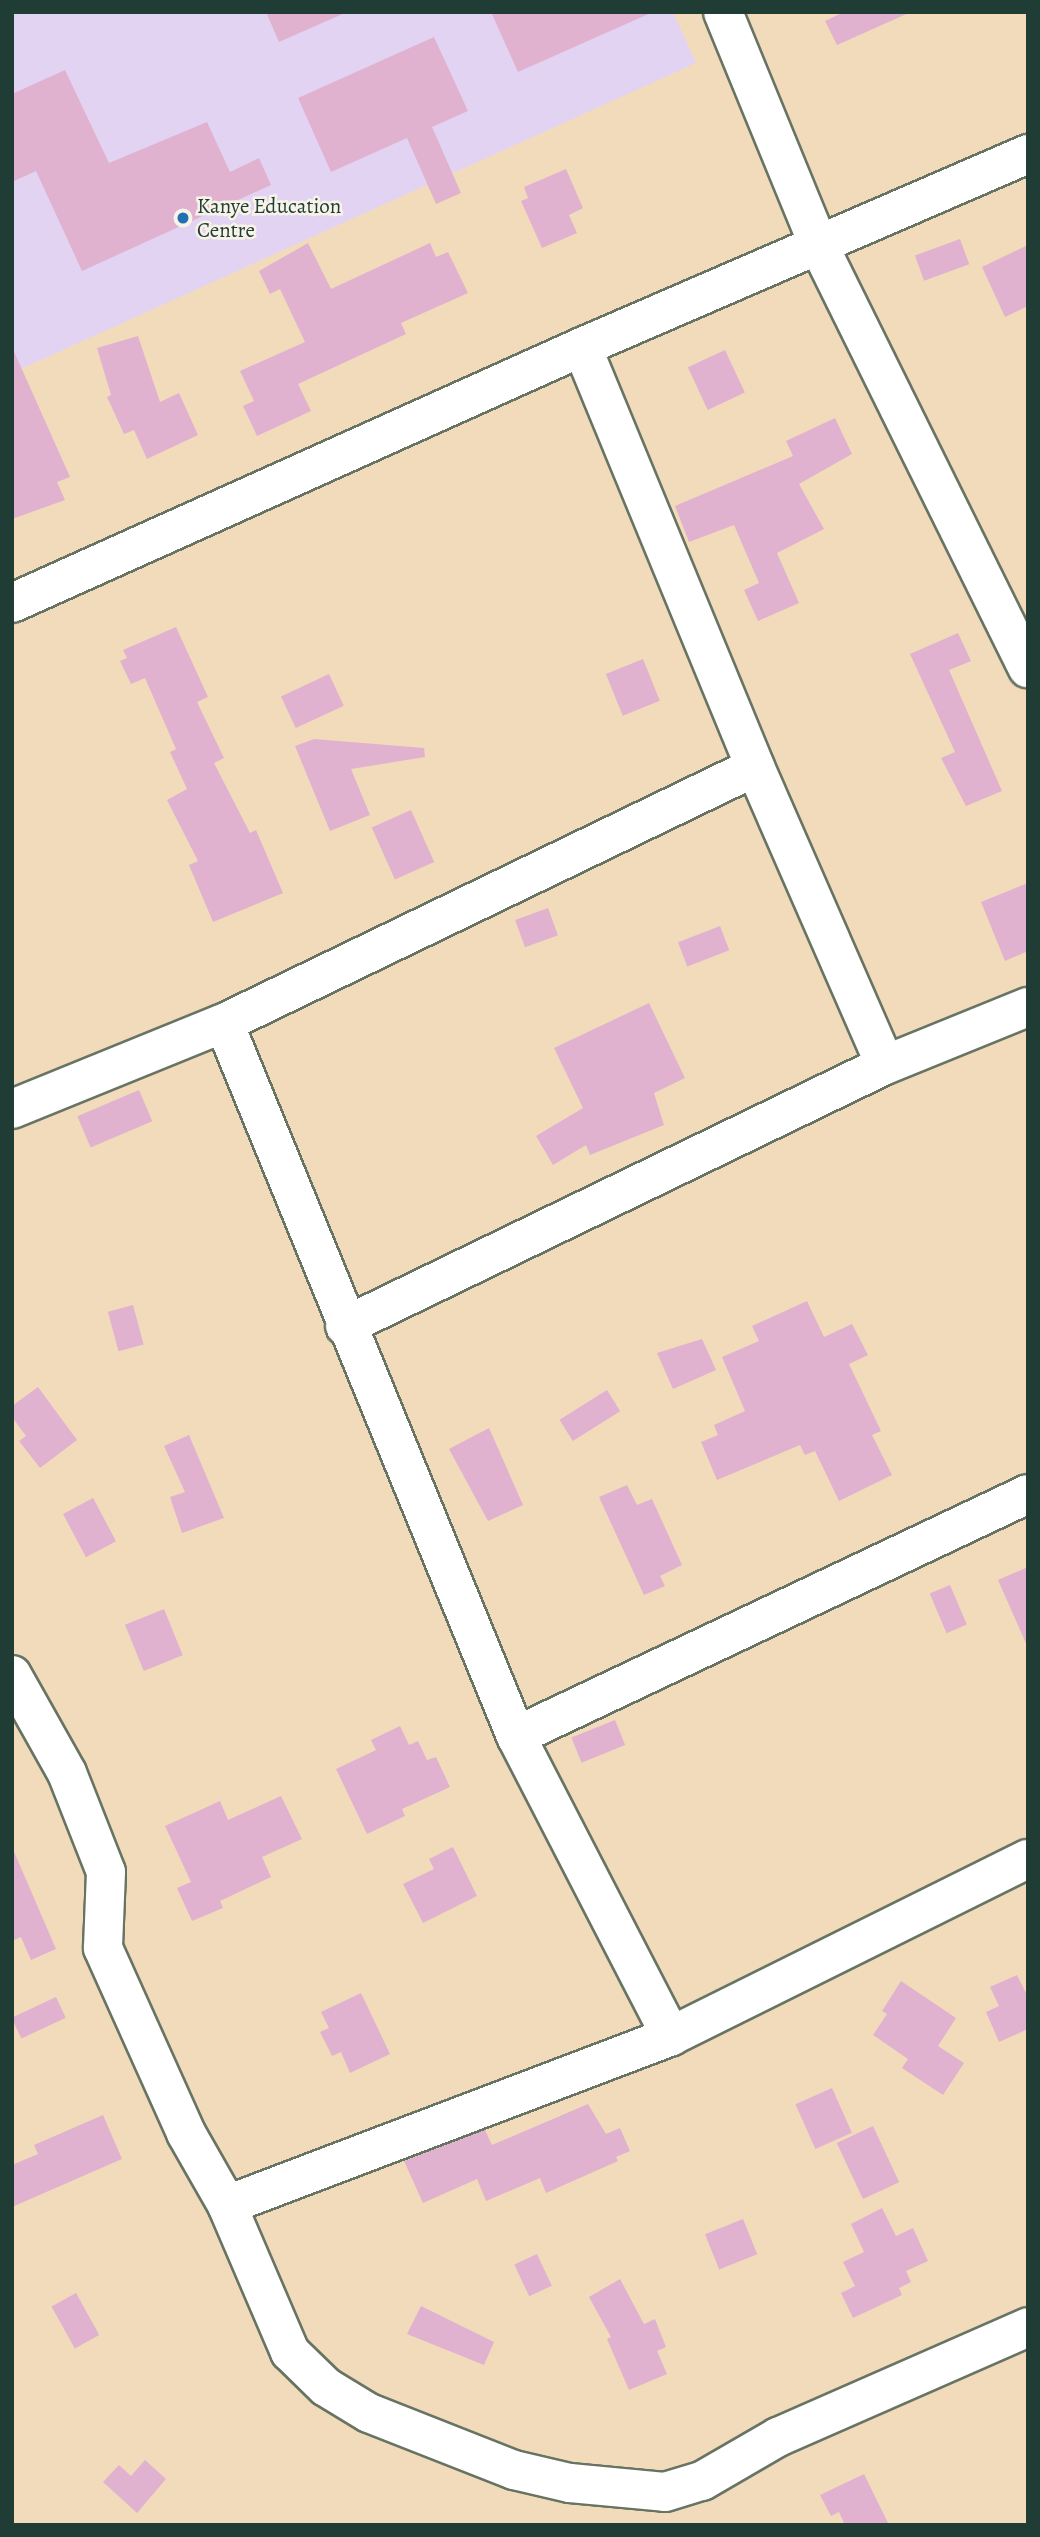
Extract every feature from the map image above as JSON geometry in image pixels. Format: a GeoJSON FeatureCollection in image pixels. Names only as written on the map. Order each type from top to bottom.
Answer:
{"type":"FeatureCollection","features":[{"type":"Feature","properties":{"kind":"street"},"geometry":{"type":"LineString","coordinates":[[723,12],[819,246],[1028,668]]}},
{"type":"Feature","properties":{"kind":"street"},"geometry":{"type":"LineString","coordinates":[[12,603],[582,347],[1028,154]]}},
{"type":"Feature","properties":{"kind":"street"},"geometry":{"type":"LineString","coordinates":[[582,347],[755,767],[885,1065]]}},
{"type":"Feature","properties":{"kind":"street"},"geometry":{"type":"LineString","coordinates":[[12,1109],[224,1023],[755,767]]}},
{"type":"Feature","properties":{"kind":"street"},"geometry":{"type":"LineString","coordinates":[[345,1326],[885,1065],[1028,1007]]}},
{"type":"Feature","properties":{"kind":"street"},"geometry":{"type":"LineString","coordinates":[[224,1023],[345,1326],[516,1736],[671,2036]]}},
{"type":"Feature","properties":{"kind":"street"},"geometry":{"type":"LineString","coordinates":[[516,1736],[1028,1494]]}},
{"type":"Feature","properties":{"kind":"street"},"geometry":{"type":"LineString","coordinates":[[12,1675],[67,1773],[106,1872],[103,1948],[186,2133],[227,2205],[290,2352],[326,2387],[369,2413],[514,2470],[570,2483],[665,2492],[702,2481],[778,2437],[1028,2327]]}},
{"type":"Feature","properties":{"kind":"street"},"geometry":{"type":"LineString","coordinates":[[227,2205],[671,2036],[1028,1859]]}},
{"type":"Feature","properties":{"kind":"shaded area","name":"Kanye Education Centre"},"geometry":{"type":"Polygon","coordinates":[[[12,12],[673,12],[696,63],[12,373],[12,12]]]}},
{"type":"Feature","properties":{"kind":"building"},"geometry":{"type":"Polygon","coordinates":[[[266,12],[347,12],[279,42],[266,12]]]}},
{"type":"Feature","properties":{"kind":"building"},"geometry":{"type":"Polygon","coordinates":[[[491,12],[653,12],[518,72],[491,12]]]}},
{"type":"Feature","properties":{"kind":"building"},"geometry":{"type":"Polygon","coordinates":[[[844,12],[911,12],[837,45],[825,21],[844,12]]]}},
{"type":"Feature","properties":{"kind":"building"},"geometry":{"type":"Polygon","coordinates":[[[434,37],[468,111],[432,127],[461,193],[436,204],[407,138],[331,172],[298,98],[434,37]]]}},
{"type":"Feature","properties":{"kind":"building"},"geometry":{"type":"Polygon","coordinates":[[[65,70],[109,163],[207,122],[230,172],[259,158],[271,185],[82,271],[36,171],[12,182],[12,94],[65,70]]]}},
{"type":"Feature","properties":{"kind":"building"},"geometry":{"type":"Polygon","coordinates":[[[566,169],[583,208],[569,215],[577,233],[542,248],[521,201],[528,198],[524,187],[566,169]]]}},
{"type":"Feature","properties":{"kind":"building"},"geometry":{"type":"Polygon","coordinates":[[[960,239],[969,264],[924,281],[915,255],[960,239]]]}},
{"type":"Feature","properties":{"kind":"building"},"geometry":{"type":"Polygon","coordinates":[[[308,243],[331,289],[430,243],[436,257],[448,252],[468,293],[401,323],[406,334],[298,384],[311,411],[257,436],[243,406],[254,401],[240,371],[305,342],[280,289],[270,294],[259,271],[308,243]]]}},
{"type":"Feature","properties":{"kind":"building"},"geometry":{"type":"Polygon","coordinates":[[[1028,245],[1028,306],[1005,317],[982,267],[1028,245]]]}},
{"type":"Feature","properties":{"kind":"building"},"geometry":{"type":"Polygon","coordinates":[[[138,336],[160,402],[179,393],[198,435],[147,459],[134,430],[124,434],[107,397],[111,395],[97,348],[138,336]]]}},
{"type":"Feature","properties":{"kind":"building"},"geometry":{"type":"Polygon","coordinates":[[[12,347],[70,477],[57,482],[65,500],[12,519],[12,347]]]}},
{"type":"Feature","properties":{"kind":"building"},"geometry":{"type":"Polygon","coordinates":[[[725,350],[745,393],[708,410],[688,367],[725,350]]]}},
{"type":"Feature","properties":{"kind":"building"},"geometry":{"type":"Polygon","coordinates":[[[835,418],[852,454],[799,484],[824,529],[777,553],[799,603],[758,621],[744,590],[759,583],[734,525],[689,542],[675,506],[793,456],[786,441],[835,418]]]}},
{"type":"Feature","properties":{"kind":"building"},"geometry":{"type":"Polygon","coordinates":[[[176,627],[208,697],[197,702],[224,758],[214,763],[250,833],[256,830],[283,893],[213,922],[189,865],[198,861],[167,800],[187,789],[170,752],[176,749],[145,678],[131,684],[120,661],[127,658],[123,650],[176,627]]]}},
{"type":"Feature","properties":{"kind":"building"},"geometry":{"type":"Polygon","coordinates":[[[958,633],[971,661],[949,670],[1002,791],[966,806],[941,758],[955,752],[910,654],[958,633]]]}},
{"type":"Feature","properties":{"kind":"building"},"geometry":{"type":"Polygon","coordinates":[[[643,659],[660,701],[623,716],[606,674],[643,659]]]}},
{"type":"Feature","properties":{"kind":"building"},"geometry":{"type":"Polygon","coordinates":[[[329,674],[344,706],[296,728],[281,696],[329,674]]]}},
{"type":"Feature","properties":{"kind":"building"},"geometry":{"type":"Polygon","coordinates":[[[314,739],[424,748],[425,757],[351,769],[370,815],[330,831],[295,746],[314,739]]]}},
{"type":"Feature","properties":{"kind":"building"},"geometry":{"type":"Polygon","coordinates":[[[411,810],[434,862],[395,880],[372,827],[411,810]]]}},
{"type":"Feature","properties":{"kind":"building"},"geometry":{"type":"Polygon","coordinates":[[[1028,883],[1028,951],[1005,961],[981,902],[1028,883]]]}},
{"type":"Feature","properties":{"kind":"building"},"geometry":{"type":"Polygon","coordinates":[[[548,908],[558,935],[525,947],[515,920],[548,908]]]}},
{"type":"Feature","properties":{"kind":"building"},"geometry":{"type":"Polygon","coordinates":[[[720,926],[729,950],[687,966],[678,942],[720,926]]]}},
{"type":"Feature","properties":{"kind":"building"},"geometry":{"type":"Polygon","coordinates":[[[649,1003],[685,1078],[654,1093],[664,1125],[590,1155],[586,1145],[553,1165],[536,1136],[583,1108],[554,1048],[649,1003]]]}},
{"type":"Feature","properties":{"kind":"building"},"geometry":{"type":"Polygon","coordinates":[[[139,1090],[152,1121],[91,1147],[77,1116],[139,1090]]]}},
{"type":"Feature","properties":{"kind":"building"},"geometry":{"type":"Polygon","coordinates":[[[807,1301],[824,1337],[852,1324],[868,1355],[849,1364],[881,1431],[872,1435],[892,1475],[839,1501],[815,1451],[805,1455],[800,1445],[717,1480],[701,1442],[718,1435],[714,1425],[745,1411],[722,1357],[759,1341],[752,1326],[807,1301]]]}},
{"type":"Feature","properties":{"kind":"building"},"geometry":{"type":"Polygon","coordinates":[[[133,1305],[144,1345],[118,1351],[108,1312],[133,1305]]]}},
{"type":"Feature","properties":{"kind":"building"},"geometry":{"type":"Polygon","coordinates":[[[702,1339],[716,1370],[673,1389],[657,1353],[702,1339]]]}},
{"type":"Feature","properties":{"kind":"building"},"geometry":{"type":"Polygon","coordinates":[[[38,1387],[77,1440],[40,1468],[19,1441],[26,1436],[12,1417],[12,1406],[38,1387]]]}},
{"type":"Feature","properties":{"kind":"building"},"geometry":{"type":"Polygon","coordinates":[[[607,1390],[620,1411],[573,1441],[560,1420],[607,1390]]]}},
{"type":"Feature","properties":{"kind":"building"},"geometry":{"type":"Polygon","coordinates":[[[489,1428],[523,1505],[488,1521],[449,1449],[489,1428]]]}},
{"type":"Feature","properties":{"kind":"building"},"geometry":{"type":"Polygon","coordinates":[[[189,1435],[224,1518],[182,1533],[170,1497],[185,1492],[164,1446],[189,1435]]]}},
{"type":"Feature","properties":{"kind":"building"},"geometry":{"type":"Polygon","coordinates":[[[627,1485],[637,1505],[652,1499],[682,1565],[660,1576],[665,1586],[644,1595],[599,1497],[627,1485]]]}},
{"type":"Feature","properties":{"kind":"building"},"geometry":{"type":"Polygon","coordinates":[[[93,1498],[116,1541],[86,1557],[63,1514],[93,1498]]]}},
{"type":"Feature","properties":{"kind":"building"},"geometry":{"type":"Polygon","coordinates":[[[1028,1567],[1028,1648],[998,1580],[1028,1567]]]}},
{"type":"Feature","properties":{"kind":"building"},"geometry":{"type":"Polygon","coordinates":[[[950,1585],[967,1625],[947,1633],[930,1594],[950,1585]]]}},
{"type":"Feature","properties":{"kind":"building"},"geometry":{"type":"Polygon","coordinates":[[[164,1609],[183,1655],[144,1671],[125,1625],[164,1609]]]}},
{"type":"Feature","properties":{"kind":"building"},"geometry":{"type":"Polygon","coordinates":[[[615,1720],[625,1745],[582,1763],[571,1738],[615,1720]]]}},
{"type":"Feature","properties":{"kind":"building"},"geometry":{"type":"Polygon","coordinates":[[[400,1726],[409,1745],[418,1741],[427,1760],[436,1757],[450,1787],[402,1809],[405,1816],[367,1834],[336,1769],[376,1750],[371,1740],[400,1726]]]}},
{"type":"Feature","properties":{"kind":"building"},"geometry":{"type":"Polygon","coordinates":[[[281,1796],[302,1839],[262,1857],[271,1877],[220,1901],[223,1908],[192,1921],[177,1888],[191,1882],[165,1826],[220,1801],[228,1820],[281,1796]]]}},
{"type":"Feature","properties":{"kind":"building"},"geometry":{"type":"Polygon","coordinates":[[[12,1847],[56,1949],[31,1960],[21,1937],[12,1941],[12,1847]]]}},
{"type":"Feature","properties":{"kind":"building"},"geometry":{"type":"Polygon","coordinates":[[[453,1847],[477,1896],[423,1923],[403,1884],[434,1869],[429,1859],[453,1847]]]}},
{"type":"Feature","properties":{"kind":"building"},"geometry":{"type":"Polygon","coordinates":[[[1017,1975],[1028,1997],[1028,2029],[999,2042],[986,2012],[999,2006],[990,1987],[1017,1975]]]}},
{"type":"Feature","properties":{"kind":"building"},"geometry":{"type":"Polygon","coordinates":[[[901,1981],[956,2018],[938,2046],[964,2063],[943,2095],[902,2068],[908,2059],[873,2035],[887,2014],[882,2011],[901,1981]]]}},
{"type":"Feature","properties":{"kind":"building"},"geometry":{"type":"Polygon","coordinates":[[[361,1993],[390,2054],[350,2073],[341,2052],[332,2056],[320,2032],[329,2028],[321,2012],[361,1993]]]}},
{"type":"Feature","properties":{"kind":"building"},"geometry":{"type":"Polygon","coordinates":[[[56,1997],[66,2018],[21,2039],[12,2018],[56,1997]]]}},
{"type":"Feature","properties":{"kind":"building"},"geometry":{"type":"Polygon","coordinates":[[[832,2088],[852,2133],[815,2149],[795,2104],[832,2088]]]}},
{"type":"Feature","properties":{"kind":"building"},"geometry":{"type":"Polygon","coordinates":[[[588,2104],[606,2134],[620,2128],[630,2151],[616,2157],[618,2161],[546,2193],[540,2178],[486,2201],[477,2179],[423,2203],[404,2161],[485,2130],[492,2145],[588,2104]]]}},
{"type":"Feature","properties":{"kind":"building"},"geometry":{"type":"Polygon","coordinates":[[[103,2115],[122,2159],[12,2207],[12,2165],[38,2154],[34,2145],[103,2115]]]}},
{"type":"Feature","properties":{"kind":"building"},"geometry":{"type":"Polygon","coordinates":[[[873,2126],[899,2182],[863,2199],[837,2143],[873,2126]]]}},
{"type":"Feature","properties":{"kind":"building"},"geometry":{"type":"Polygon","coordinates":[[[882,2208],[896,2236],[913,2228],[928,2261],[906,2271],[911,2282],[899,2288],[902,2295],[853,2318],[841,2293],[855,2286],[843,2262],[864,2252],[851,2224],[882,2208]]]}},
{"type":"Feature","properties":{"kind":"building"},"geometry":{"type":"Polygon","coordinates":[[[743,2219],[757,2254],[719,2270],[705,2234],[743,2219]]]}},
{"type":"Feature","properties":{"kind":"building"},"geometry":{"type":"Polygon","coordinates":[[[537,2254],[552,2286],[529,2296],[514,2265],[537,2254]]]}},
{"type":"Feature","properties":{"kind":"building"},"geometry":{"type":"Polygon","coordinates":[[[620,2279],[644,2324],[655,2319],[666,2347],[657,2351],[667,2374],[629,2390],[607,2339],[611,2337],[589,2297],[620,2279]]]}},
{"type":"Feature","properties":{"kind":"building"},"geometry":{"type":"Polygon","coordinates":[[[76,2293],[99,2335],[75,2349],[52,2307],[76,2293]]]}},
{"type":"Feature","properties":{"kind":"building"},"geometry":{"type":"Polygon","coordinates":[[[421,2306],[494,2342],[484,2365],[407,2334],[421,2306]]]}},
{"type":"Feature","properties":{"kind":"building"},"geometry":{"type":"Polygon","coordinates":[[[145,2460],[166,2479],[137,2513],[103,2482],[119,2465],[131,2476],[145,2460]]]}},
{"type":"Feature","properties":{"kind":"building"},"geometry":{"type":"Polygon","coordinates":[[[864,2474],[889,2525],[845,2525],[839,2512],[831,2516],[820,2495],[864,2474]]]}},
{"type":"Feature","properties":{"kind":"place","name":"Kanye Education Centre"},"geometry":{"type":"Point","coordinates":[183,218]}}]}
